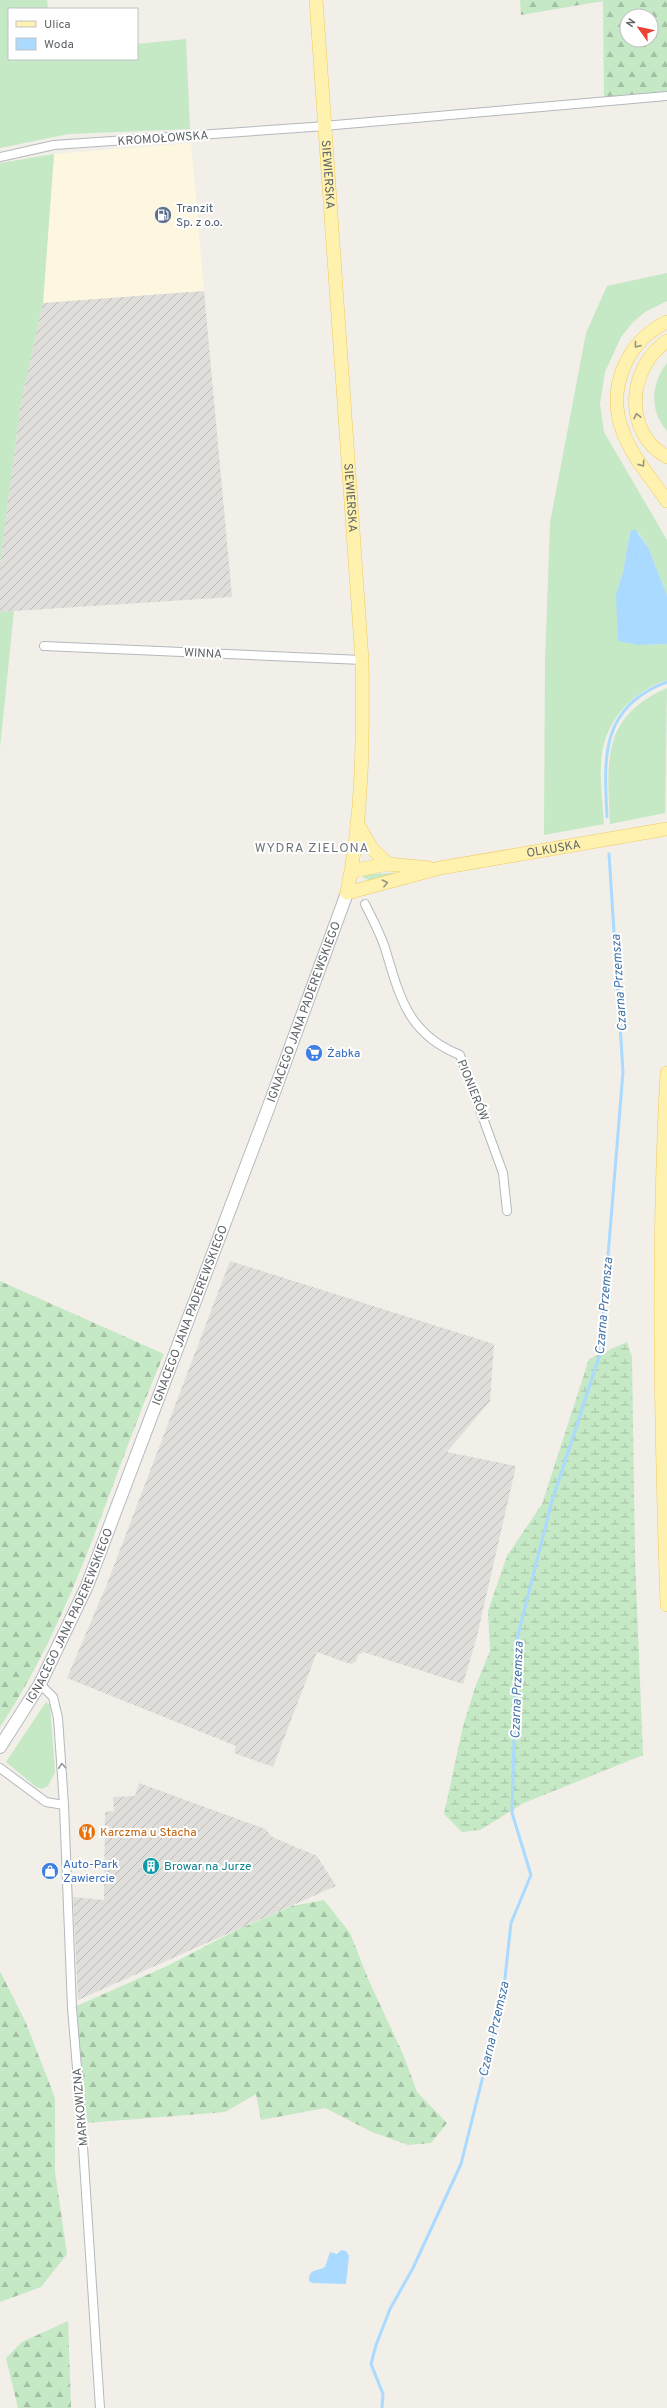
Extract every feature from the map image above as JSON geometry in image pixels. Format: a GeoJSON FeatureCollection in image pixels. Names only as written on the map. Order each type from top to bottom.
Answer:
{"type":"FeatureCollection","features":[{"type":"Feature","properties":{"kind":"main road","name":"SIEWIERSKA"},"geometry":{"type":"LineString","coordinates":[[316,0],[326,125],[362,660],[363,733],[359,826],[352,871]]}},
{"type":"Feature","properties":{"kind":"main road"},"geometry":{"type":"LineString","coordinates":[[667,322],[649,333],[631,353],[620,378],[617,406],[618,419],[628,445],[667,501]]}},
{"type":"Feature","properties":{"kind":"main road"},"geometry":{"type":"LineString","coordinates":[[667,341],[653,353],[645,364],[636,388],[635,400],[636,413],[644,436],[650,445],[667,458]]}},
{"type":"Feature","properties":{"kind":"main road"},"geometry":{"type":"LineString","coordinates":[[359,826],[372,849],[388,864]]}},
{"type":"Feature","properties":{"kind":"main road","name":"OLKUSKA"},"geometry":{"type":"LineString","coordinates":[[347,892],[440,868],[667,829]]}},
{"type":"Feature","properties":{"kind":"main road","name":"OLKUSKA"},"geometry":{"type":"LineString","coordinates":[[352,871],[388,864],[440,868]]}},
{"type":"Feature","properties":{"kind":"main road","name":"IGNACEGO JANA PADEREWSKIEGO"},"geometry":{"type":"LineString","coordinates":[[0,1747],[40,1684],[73,1618],[106,1537],[272,1098],[347,892],[352,871]]}},
{"type":"Feature","properties":{"kind":"main road"},"geometry":{"type":"LineString","coordinates":[[667,1073],[663,1151],[660,1379],[667,1605]]}},
{"type":"Feature","properties":{"kind":"street","name":"SIEWIERSKA"},"geometry":{"type":"LineString","coordinates":[[326,125],[667,96]]}},
{"type":"Feature","properties":{"kind":"street","name":"KROMOŁOWSKA"},"geometry":{"type":"LineString","coordinates":[[0,156],[54,145],[326,125]]}},
{"type":"Feature","properties":{"kind":"street","name":"WINNA"},"geometry":{"type":"LineString","coordinates":[[44,646],[362,660]]}},
{"type":"Feature","properties":{"kind":"street","name":"PIONIERÓW"},"geometry":{"type":"LineString","coordinates":[[365,904],[384,947],[400,998],[409,1014],[426,1036],[443,1048],[460,1055],[503,1173],[507,1211]]}},
{"type":"Feature","properties":{"kind":"street","name":"MARKOWIZNA"},"geometry":{"type":"LineString","coordinates":[[40,1684],[49,1692],[56,1703],[64,1805],[72,2008],[82,2124],[100,2408]]}},
{"type":"Feature","properties":{"kind":"street"},"geometry":{"type":"LineString","coordinates":[[0,1768],[46,1802],[64,1805]]}},
{"type":"Feature","properties":{"kind":"shaded area"},"geometry":{"type":"Polygon","coordinates":[[[191,143],[204,291],[43,303],[54,154],[191,143]]]}},
{"type":"Feature","properties":{"kind":"shaded area"},"geometry":{"type":"Polygon","coordinates":[[[204,291],[232,597],[0,612],[0,563],[21,402],[43,303],[204,291]]]}},
{"type":"Feature","properties":{"kind":"shaded area"},"geometry":{"type":"Polygon","coordinates":[[[230,1261],[494,1344],[490,1401],[447,1452],[516,1466],[477,1636],[463,1684],[363,1652],[358,1655],[356,1662],[350,1664],[317,1652],[273,1767],[234,1753],[236,1746],[67,1678],[107,1584],[230,1261]]]}},
{"type":"Feature","properties":{"kind":"shaded area"},"geometry":{"type":"Polygon","coordinates":[[[139,1783],[265,1829],[272,1837],[317,1856],[336,1886],[78,2000],[73,1897],[104,1900],[105,1812],[114,1811],[113,1797],[135,1796],[139,1783]]]}},
{"type":"Feature","properties":{"kind":"green space"},"geometry":{"type":"Polygon","coordinates":[[[0,0],[47,0],[48,8],[8,8],[8,60],[138,60],[138,44],[186,39],[190,129],[69,134],[0,148],[0,0]]]}},
{"type":"Feature","properties":{"kind":"green space"},"geometry":{"type":"Polygon","coordinates":[[[520,0],[667,0],[667,98],[604,101],[603,1],[521,15],[520,0]]]}},
{"type":"Feature","properties":{"kind":"green space"},"geometry":{"type":"Polygon","coordinates":[[[54,154],[43,303],[21,402],[0,563],[0,163],[54,154]]]}},
{"type":"Feature","properties":{"kind":"green space"},"geometry":{"type":"Polygon","coordinates":[[[667,273],[667,301],[645,312],[633,322],[621,337],[605,372],[600,404],[604,432],[667,540],[667,595],[648,547],[639,533],[630,532],[623,572],[616,594],[638,645],[667,644],[667,680],[654,685],[630,702],[620,712],[606,737],[602,751],[601,773],[604,824],[544,835],[545,662],[550,523],[586,333],[607,286],[667,273]]]}},
{"type":"Feature","properties":{"kind":"green space"},"geometry":{"type":"Polygon","coordinates":[[[667,363],[667,431],[657,415],[654,397],[658,379],[667,363]]]}},
{"type":"Feature","properties":{"kind":"green space"},"geometry":{"type":"Polygon","coordinates":[[[14,611],[0,748],[0,612],[14,611]]]}},
{"type":"Feature","properties":{"kind":"green space"},"geometry":{"type":"Polygon","coordinates":[[[667,688],[665,813],[610,824],[608,780],[609,761],[613,743],[619,727],[630,713],[645,700],[667,688]]]}},
{"type":"Feature","properties":{"kind":"green space"},"geometry":{"type":"Polygon","coordinates":[[[394,873],[394,876],[371,881],[362,877],[369,874],[394,873]]]}},
{"type":"Feature","properties":{"kind":"green space"},"geometry":{"type":"Polygon","coordinates":[[[0,1281],[164,1354],[91,1544],[51,1638],[27,1683],[0,1727],[0,1281]]]}},
{"type":"Feature","properties":{"kind":"green space"},"geometry":{"type":"Polygon","coordinates":[[[627,1342],[632,1358],[635,1559],[643,1755],[524,1803],[480,1830],[462,1832],[444,1814],[463,1726],[476,1685],[490,1651],[488,1611],[507,1556],[542,1504],[589,1359],[627,1342]]]}},
{"type":"Feature","properties":{"kind":"green space"},"geometry":{"type":"Polygon","coordinates":[[[46,1702],[50,1705],[55,1772],[48,1786],[42,1789],[36,1787],[6,1762],[46,1702]]]}},
{"type":"Feature","properties":{"kind":"green space"},"geometry":{"type":"Polygon","coordinates":[[[324,1900],[350,1933],[369,1981],[403,2054],[417,2092],[447,2123],[431,2143],[408,2145],[372,2132],[325,2108],[261,2120],[256,2094],[225,2112],[86,2123],[81,2116],[72,2008],[167,1966],[235,1931],[292,1906],[324,1900]]]}},
{"type":"Feature","properties":{"kind":"green space"},"geometry":{"type":"Polygon","coordinates":[[[0,1971],[26,2023],[55,2098],[55,2172],[67,2254],[41,2287],[0,2302],[0,1971]]]}},
{"type":"Feature","properties":{"kind":"green space"},"geometry":{"type":"Polygon","coordinates":[[[68,2321],[71,2408],[18,2408],[6,2358],[22,2342],[68,2321]]]}},
{"type":"Feature","properties":{"kind":"water"},"geometry":{"type":"Polygon","coordinates":[[[635,529],[648,547],[667,595],[667,644],[638,645],[618,641],[616,594],[623,572],[630,532],[635,529]]]}},
{"type":"Feature","properties":{"kind":"water"},"geometry":{"type":"Polygon","coordinates":[[[341,2250],[346,2251],[349,2256],[346,2284],[312,2283],[309,2281],[310,2274],[312,2272],[325,2267],[330,2252],[337,2254],[341,2250]]]}},
{"type":"Feature","properties":{"kind":"waterway","name":"Czarna Przemsza"},"geometry":{"type":"LineString","coordinates":[[607,817],[607,755],[611,736],[618,720],[629,705],[645,693],[667,682]]}},
{"type":"Feature","properties":{"kind":"waterway","name":"Czarna Przemsza"},"geometry":{"type":"LineString","coordinates":[[382,2408],[383,2394],[371,2364],[376,2345],[390,2309],[413,2268],[461,2164],[503,1996],[511,1923],[531,1875],[512,1813],[517,1639],[552,1501],[600,1354],[623,1072],[609,854]]}},
{"type":"Feature","properties":{"kind":"place","name":"Tranzit Sp. z o.o."},"geometry":{"type":"Point","coordinates":[163,215]}},
{"type":"Feature","properties":{"kind":"place","name":"Żabka"},"geometry":{"type":"Point","coordinates":[314,1053]}},
{"type":"Feature","properties":{"kind":"place","name":"Karczma u Stacha"},"geometry":{"type":"Point","coordinates":[87,1832]}},
{"type":"Feature","properties":{"kind":"place","name":"Browar na Jurze"},"geometry":{"type":"Point","coordinates":[151,1866]}},
{"type":"Feature","properties":{"kind":"place","name":"Auto-Park Zawiercie"},"geometry":{"type":"Point","coordinates":[50,1871]}},
{"type":"Feature","properties":{"kind":"district","name":"WYDRA ZIELONA"},"geometry":{"type":"Point","coordinates":[312,847]}}]}
